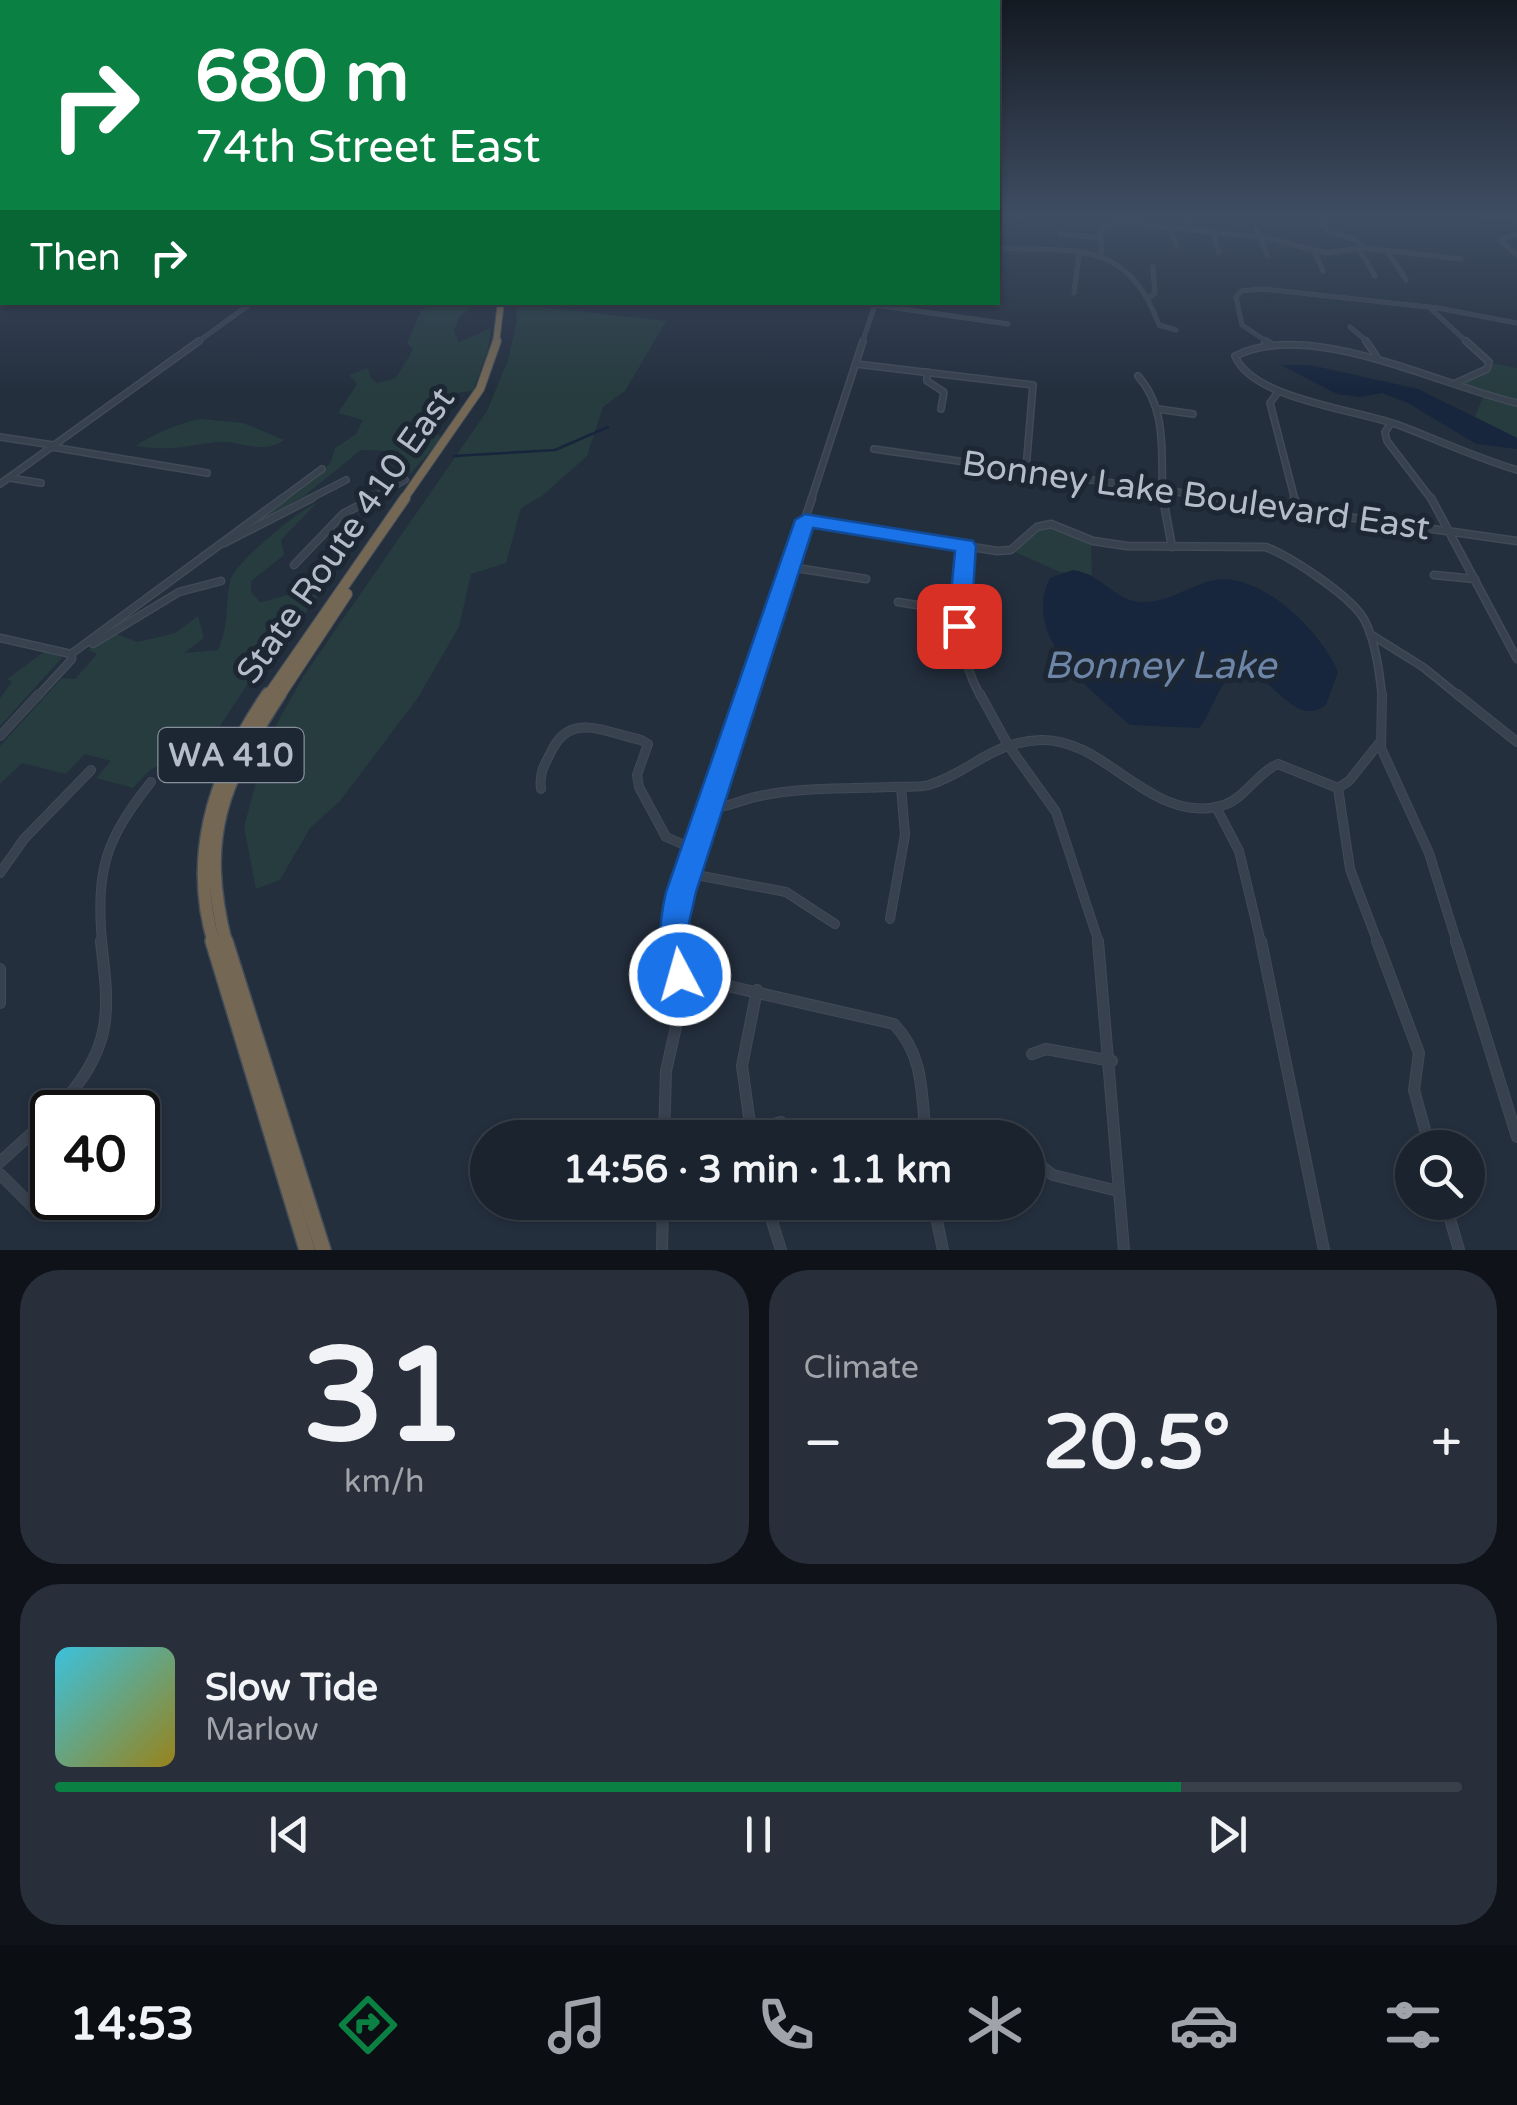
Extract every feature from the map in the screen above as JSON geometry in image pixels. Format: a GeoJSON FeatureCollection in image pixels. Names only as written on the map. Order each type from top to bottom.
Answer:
{"type":"FeatureCollection","features":[{"type":"Feature","properties":{"kind":"highway","name":"State Route 410 East"},"geometry":{"type":"LineString","coordinates":[[307,1250],[210,930],[202,872],[204,841],[220,778],[246,725],[485,378],[495,354],[503,306]]}},
{"type":"Feature","properties":{"kind":"highway","name":"State Route 410 East"},"geometry":{"type":"LineString","coordinates":[[323,1250],[225,939],[214,876],[219,812],[228,780],[258,726],[484,393],[500,350],[503,306]]}},
{"type":"Feature","properties":{"kind":"street"},"geometry":{"type":"LineString","coordinates":[[1074,292],[1076,274]]}},
{"type":"Feature","properties":{"kind":"street"},"geometry":{"type":"LineString","coordinates":[[1135,274],[1161,326],[1176,330]]}},
{"type":"Feature","properties":{"kind":"street"},"geometry":{"type":"LineString","coordinates":[[1150,297],[1156,293],[1154,274]]}},
{"type":"Feature","properties":{"kind":"street"},"geometry":{"type":"LineString","coordinates":[[1402,274],[1406,280]]}},
{"type":"Feature","properties":{"kind":"street"},"geometry":{"type":"LineString","coordinates":[[1271,344],[1242,324],[1236,297],[1244,290],[1264,288],[1429,307],[1517,324]]}},
{"type":"Feature","properties":{"kind":"street"},"geometry":{"type":"LineString","coordinates":[[0,484],[249,305]]}},
{"type":"Feature","properties":{"kind":"street"},"geometry":{"type":"LineString","coordinates":[[665,1120],[666,1071],[680,1015],[674,923],[686,873],[875,305]]}},
{"type":"Feature","properties":{"kind":"street"},"geometry":{"type":"LineString","coordinates":[[883,305],[1008,324]]}},
{"type":"Feature","properties":{"kind":"street"},"geometry":{"type":"LineString","coordinates":[[947,313],[949,305]]}},
{"type":"Feature","properties":{"kind":"street"},"geometry":{"type":"LineString","coordinates":[[1429,307],[1489,362],[1486,369],[1454,383]]}},
{"type":"Feature","properties":{"kind":"street"},"geometry":{"type":"LineString","coordinates":[[1350,327],[1370,344],[1378,359]]}},
{"type":"Feature","properties":{"kind":"street"},"geometry":{"type":"LineString","coordinates":[[1517,404],[1378,359],[1271,344],[1246,348],[1235,358],[1240,368],[1280,391],[1391,422],[1471,457],[1517,470]]}},
{"type":"Feature","properties":{"kind":"street"},"geometry":{"type":"LineString","coordinates":[[856,364],[1033,385],[1024,464],[1027,470],[1021,476]]}},
{"type":"Feature","properties":{"kind":"street"},"geometry":{"type":"LineString","coordinates":[[926,372],[927,381],[944,392],[940,409]]}},
{"type":"Feature","properties":{"kind":"street"},"geometry":{"type":"LineString","coordinates":[[1138,376],[1153,394],[1158,409],[1162,489],[1172,548]]}},
{"type":"Feature","properties":{"kind":"street"},"geometry":{"type":"LineString","coordinates":[[1280,391],[1272,395],[1270,404],[1297,509]]}},
{"type":"Feature","properties":{"kind":"street"},"geometry":{"type":"LineString","coordinates":[[1158,409],[1192,414]]}},
{"type":"Feature","properties":{"kind":"street"},"geometry":{"type":"LineString","coordinates":[[1391,422],[1385,432],[1387,440],[1426,488],[1517,658]]}},
{"type":"Feature","properties":{"kind":"street"},"geometry":{"type":"LineString","coordinates":[[0,437],[207,473]]}},
{"type":"Feature","properties":{"kind":"street","name":"Bonney Lake Boulevard East"},"geometry":{"type":"LineString","coordinates":[[874,450],[1517,542]]}},
{"type":"Feature","properties":{"kind":"street"},"geometry":{"type":"LineString","coordinates":[[86,646],[140,600],[322,468]]}},
{"type":"Feature","properties":{"kind":"street"},"geometry":{"type":"LineString","coordinates":[[294,565],[346,511],[425,470]]}},
{"type":"Feature","properties":{"kind":"street"},"geometry":{"type":"LineString","coordinates":[[8,478],[40,483]]}},
{"type":"Feature","properties":{"kind":"street"},"geometry":{"type":"LineString","coordinates":[[218,545],[239,538],[346,480]]}},
{"type":"Feature","properties":{"kind":"street"},"geometry":{"type":"LineString","coordinates":[[405,480],[412,485],[405,499]]}},
{"type":"Feature","properties":{"kind":"street"},"geometry":{"type":"LineString","coordinates":[[805,520],[1008,550],[1037,527],[1051,524],[1106,544],[1172,548],[1256,546],[1288,557],[1357,609],[1370,634],[1382,692],[1380,742],[1433,864],[1517,1137]]}},
{"type":"Feature","properties":{"kind":"street"},"geometry":{"type":"LineString","coordinates":[[966,546],[960,612],[960,642],[966,670],[1008,744],[1056,812],[1097,934],[1108,992],[1124,1250]]}},
{"type":"Feature","properties":{"kind":"street"},"geometry":{"type":"LineString","coordinates":[[790,566],[866,579]]}},
{"type":"Feature","properties":{"kind":"street"},"geometry":{"type":"LineString","coordinates":[[1434,575],[1475,580]]}},
{"type":"Feature","properties":{"kind":"street"},"geometry":{"type":"LineString","coordinates":[[0,638],[72,654],[179,592],[220,581]]}},
{"type":"Feature","properties":{"kind":"street"},"geometry":{"type":"LineString","coordinates":[[898,602],[960,612]]}},
{"type":"Feature","properties":{"kind":"street"},"geometry":{"type":"LineString","coordinates":[[1370,634],[1423,667],[1517,742]]}},
{"type":"Feature","properties":{"kind":"street"},"geometry":{"type":"LineString","coordinates":[[0,736],[72,659],[72,654]]}},
{"type":"Feature","properties":{"kind":"street"},"geometry":{"type":"LineString","coordinates":[[541,788],[538,776],[566,728],[642,740],[648,744],[637,780],[652,815],[671,841],[694,849]]}},
{"type":"Feature","properties":{"kind":"street"},"geometry":{"type":"LineString","coordinates":[[709,807],[725,808],[764,794],[934,784],[990,750],[1008,744],[1066,741],[1162,800],[1216,807],[1236,799],[1274,765],[1296,768],[1338,788]]}},
{"type":"Feature","properties":{"kind":"street"},"geometry":{"type":"LineString","coordinates":[[1338,788],[1349,782],[1380,742]]}},
{"type":"Feature","properties":{"kind":"street"},"geometry":{"type":"LineString","coordinates":[[0,873],[24,839],[90,770]]}},
{"type":"Feature","properties":{"kind":"street"},"geometry":{"type":"LineString","coordinates":[[0,1162],[76,1084],[100,1043],[106,1008],[98,872],[120,820],[152,782]]}},
{"type":"Feature","properties":{"kind":"street"},"geometry":{"type":"LineString","coordinates":[[890,920],[905,835],[901,787]]}},
{"type":"Feature","properties":{"kind":"street"},"geometry":{"type":"LineString","coordinates":[[1338,788],[1350,869],[1419,1053],[1414,1090],[1425,1130]]}},
{"type":"Feature","properties":{"kind":"street"},"geometry":{"type":"LineString","coordinates":[[1216,807],[1239,851],[1249,884],[1324,1250]]}},
{"type":"Feature","properties":{"kind":"street"},"geometry":{"type":"LineString","coordinates":[[686,873],[798,897],[835,924]]}},
{"type":"Feature","properties":{"kind":"street"},"geometry":{"type":"LineString","coordinates":[[0,969],[0,1003]]}},
{"type":"Feature","properties":{"kind":"street"},"geometry":{"type":"LineString","coordinates":[[680,975],[882,1019],[905,1034],[917,1056],[924,1120]]}},
{"type":"Feature","properties":{"kind":"street"},"geometry":{"type":"LineString","coordinates":[[749,1120],[742,1066],[758,990]]}},
{"type":"Feature","properties":{"kind":"street"},"geometry":{"type":"LineString","coordinates":[[1032,1054],[1046,1050],[1112,1061]]}},
{"type":"Feature","properties":{"kind":"street"},"geometry":{"type":"LineString","coordinates":[[1045,1169],[1054,1175],[1118,1191]]}},
{"type":"Feature","properties":{"kind":"street"},"geometry":{"type":"LineString","coordinates":[[0,1174],[30,1204]]}},
{"type":"Feature","properties":{"kind":"street"},"geometry":{"type":"LineString","coordinates":[[662,1250],[663,1220]]}},
{"type":"Feature","properties":{"kind":"street"},"geometry":{"type":"LineString","coordinates":[[772,1220],[781,1250]]}},
{"type":"Feature","properties":{"kind":"street"},"geometry":{"type":"LineString","coordinates":[[936,1220],[942,1250]]}},
{"type":"Feature","properties":{"kind":"street"},"geometry":{"type":"LineString","coordinates":[[1451,1220],[1459,1250]]}},
{"type":"Feature","properties":{"kind":"green space"},"geometry":{"type":"Polygon","coordinates":[[[430,305],[475,305],[460,316],[454,331],[459,342],[491,328],[473,391],[438,395],[426,404],[415,425],[443,437],[411,473],[396,482],[391,481],[403,463],[398,451],[361,450],[303,497],[243,530],[314,480],[331,462],[335,448],[356,434],[363,420],[338,413],[357,384],[349,375],[368,368],[377,383],[396,378],[413,349],[407,343],[421,311],[430,305]]]}},
{"type":"Feature","properties":{"kind":"green space"},"geometry":{"type":"Polygon","coordinates":[[[516,305],[542,305],[666,321],[625,391],[603,407],[587,456],[542,496],[521,508],[506,563],[471,574],[459,627],[417,699],[340,801],[310,828],[280,880],[256,889],[244,827],[267,741],[303,677],[487,411],[508,360],[517,320],[516,305]]]}},
{"type":"Feature","properties":{"kind":"green space"},"geometry":{"type":"Polygon","coordinates":[[[1491,363],[1517,368],[1517,402],[1460,384],[1487,371],[1491,363]]]}},
{"type":"Feature","properties":{"kind":"green space"},"geometry":{"type":"Polygon","coordinates":[[[1483,397],[1517,405],[1517,438],[1475,417],[1483,397]]]}},
{"type":"Feature","properties":{"kind":"green space"},"geometry":{"type":"Polygon","coordinates":[[[201,419],[243,423],[284,440],[268,447],[224,442],[168,448],[136,446],[201,419]]]}},
{"type":"Feature","properties":{"kind":"green space"},"geometry":{"type":"Polygon","coordinates":[[[317,503],[281,540],[284,555],[251,581],[251,592],[260,602],[307,585],[351,541],[365,533],[277,651],[256,671],[188,775],[179,776],[181,765],[169,761],[150,770],[133,788],[96,778],[111,761],[85,754],[66,774],[22,763],[0,784],[0,746],[62,678],[75,679],[97,654],[88,650],[116,634],[138,642],[175,633],[198,616],[204,638],[184,653],[218,650],[234,573],[269,537],[317,503]]]}},
{"type":"Feature","properties":{"kind":"green space"},"geometry":{"type":"Polygon","coordinates":[[[1054,526],[1091,542],[1092,575],[1060,572],[1015,552],[1039,529],[1054,526]]]}},
{"type":"Feature","properties":{"kind":"green space"},"geometry":{"type":"Polygon","coordinates":[[[44,652],[62,655],[61,659],[0,726],[0,698],[12,682],[7,679],[44,652]]]}},
{"type":"Feature","properties":{"kind":"water"},"geometry":{"type":"Polygon","coordinates":[[[1281,365],[1310,365],[1418,389],[1517,438],[1517,449],[1476,444],[1408,403],[1382,393],[1360,397],[1337,394],[1281,365]]]}},
{"type":"Feature","properties":{"kind":"water","name":"Bonney Lake"},"geometry":{"type":"Polygon","coordinates":[[[1073,570],[1132,601],[1160,600],[1215,580],[1233,580],[1270,595],[1319,640],[1338,672],[1326,705],[1314,711],[1303,710],[1262,679],[1240,670],[1221,689],[1199,728],[1130,725],[1064,661],[1044,622],[1043,600],[1050,578],[1073,570]]]}},
{"type":"Feature","properties":{"kind":"waterway"},"geometry":{"type":"LineString","coordinates":[[454,456],[555,450],[608,427]]}},
{"type":"Feature","properties":{"kind":"route"},"geometry":{"type":"LineString","coordinates":[[680,975],[674,938],[676,909],[805,520],[966,546],[959,626]]}}]}
